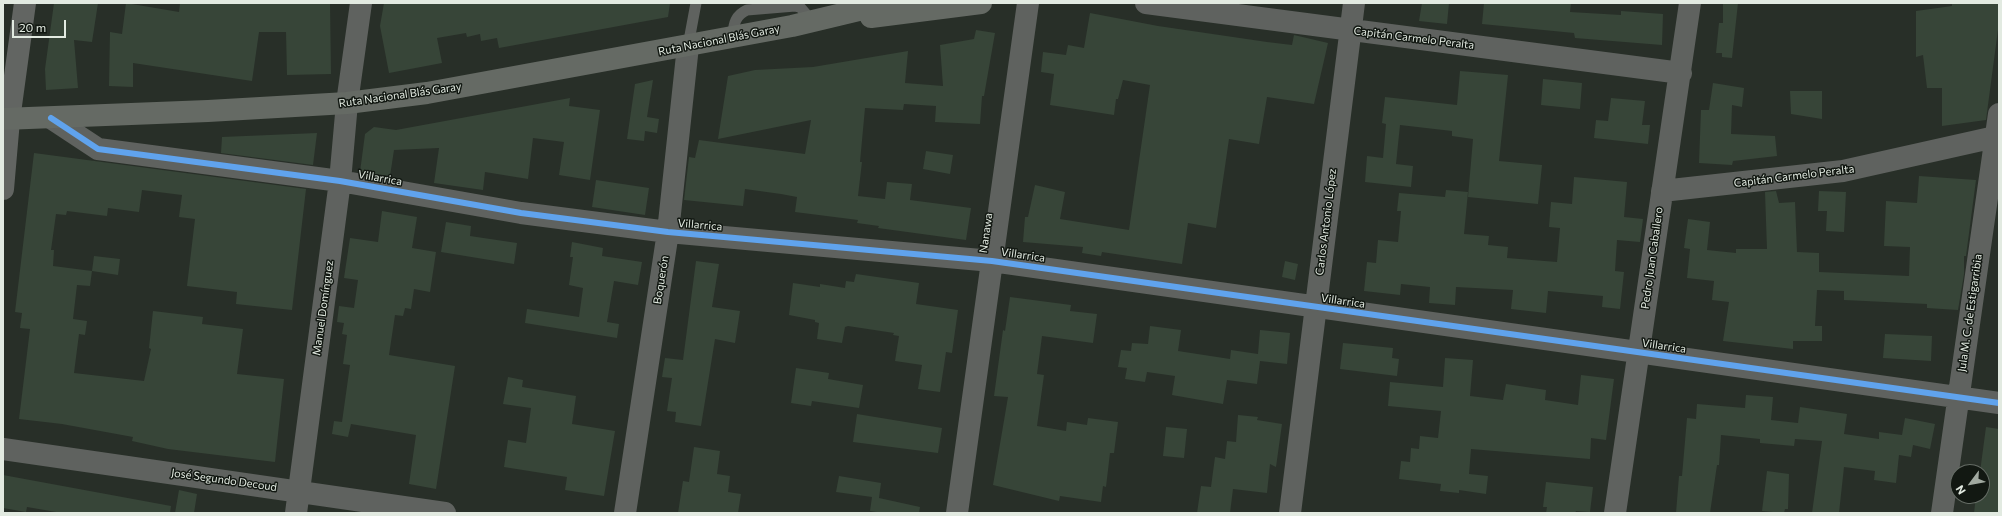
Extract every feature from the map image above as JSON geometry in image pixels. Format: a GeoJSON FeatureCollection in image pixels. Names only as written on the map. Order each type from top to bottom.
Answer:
{"type":"FeatureCollection","features":[{"type":"Feature","properties":{"kind":"highway","name":"Ruta Nacional Blás Garay"},"geometry":{"type":"LineString","coordinates":[[6,120],[347,103],[427,93],[732,38],[802,24],[888,3]]}},
{"type":"Feature","properties":{"kind":"highway","name":"Ruta Nacional Blás Garay"},"geometry":{"type":"LineString","coordinates":[[802,24],[981,3]]}},
{"type":"Feature","properties":{"kind":"street"},"geometry":{"type":"LineString","coordinates":[[3,189],[6,120],[25,3]]}},
{"type":"Feature","properties":{"kind":"street","name":"Manuel Domínguez"},"geometry":{"type":"LineString","coordinates":[[296,513],[340,181],[347,103],[361,3]]}},
{"type":"Feature","properties":{"kind":"street","name":"Nanawa"},"geometry":{"type":"LineString","coordinates":[[957,513],[1028,3]]}},
{"type":"Feature","properties":{"kind":"street","name":"Capitán Carmelo Peralta"},"geometry":{"type":"LineString","coordinates":[[1146,3],[1681,73]]}},
{"type":"Feature","properties":{"kind":"street","name":"Carlos Antonio López"},"geometry":{"type":"LineString","coordinates":[[1290,513],[1354,3]]}},
{"type":"Feature","properties":{"kind":"street","name":"Pedro Juan Caballero"},"geometry":{"type":"LineString","coordinates":[[1615,513],[1662,191],[1681,73],[1690,3]]}},
{"type":"Feature","properties":{"kind":"street","name":"Boquerón"},"geometry":{"type":"LineString","coordinates":[[625,513],[668,232],[688,46]]}},
{"type":"Feature","properties":{"kind":"street","name":"Jula M. C. de Estigarribia"},"geometry":{"type":"LineString","coordinates":[[1942,513],[1999,114]]}},
{"type":"Feature","properties":{"kind":"street","name":"Villarrica"},"geometry":{"type":"LineString","coordinates":[[51,118],[98,149],[340,181],[521,213],[668,232],[992,261],[1316,308],[1999,403]]}},
{"type":"Feature","properties":{"kind":"street","name":"Capitán Carmelo Peralta"},"geometry":{"type":"LineString","coordinates":[[1662,191],[1843,171],[1998,124]]}},
{"type":"Feature","properties":{"kind":"street","name":"José Segundo Decoud"},"geometry":{"type":"LineString","coordinates":[[3,449],[445,513]]}},
{"type":"Feature","properties":{"kind":"lane"},"geometry":{"type":"LineString","coordinates":[[688,46],[696,3]]}},
{"type":"Feature","properties":{"kind":"lane"},"geometry":{"type":"LineString","coordinates":[[732,38],[735,19],[740,10],[795,6],[800,7],[802,24]]}},
{"type":"Feature","properties":{"kind":"building"},"geometry":{"type":"Polygon","coordinates":[[[54,3],[98,3],[92,42],[74,40],[78,88],[46,90],[45,69],[54,3]]]}},
{"type":"Feature","properties":{"kind":"building"},"geometry":{"type":"Polygon","coordinates":[[[126,3],[179,12],[180,3],[330,3],[331,74],[287,75],[286,32],[259,32],[252,81],[133,63],[133,87],[109,86],[110,32],[122,34],[126,3]]]}},
{"type":"Feature","properties":{"kind":"building"},"geometry":{"type":"Polygon","coordinates":[[[384,3],[670,3],[668,17],[499,48],[497,38],[481,41],[480,34],[467,37],[466,33],[437,38],[442,63],[389,73],[380,26],[384,3]]]}},
{"type":"Feature","properties":{"kind":"building"},"geometry":{"type":"Polygon","coordinates":[[[1422,3],[1449,3],[1447,24],[1419,21],[1422,3]]]}},
{"type":"Feature","properties":{"kind":"building"},"geometry":{"type":"Polygon","coordinates":[[[1484,3],[1571,3],[1570,12],[1621,15],[1621,11],[1663,14],[1662,45],[1575,38],[1574,33],[1482,24],[1484,3]]]}},
{"type":"Feature","properties":{"kind":"building"},"geometry":{"type":"Polygon","coordinates":[[[1723,3],[1738,3],[1732,58],[1722,57],[1722,53],[1716,53],[1719,23],[1723,23],[1723,3]]]}},
{"type":"Feature","properties":{"kind":"building"},"geometry":{"type":"Polygon","coordinates":[[[1952,3],[1999,3],[1999,22],[1986,120],[1942,126],[1942,88],[1927,88],[1923,55],[1916,57],[1916,11],[1952,6],[1952,3]]]}},
{"type":"Feature","properties":{"kind":"building"},"geometry":{"type":"Polygon","coordinates":[[[1090,13],[1158,26],[1267,42],[1292,45],[1294,35],[1328,43],[1314,104],[1267,97],[1259,144],[1229,139],[1216,228],[1188,223],[1182,264],[1102,252],[1101,256],[1082,253],[1083,247],[1023,242],[1025,217],[1028,217],[1035,185],[1065,192],[1060,219],[1129,230],[1150,85],[1123,80],[1118,99],[1116,99],[1114,115],[1050,105],[1054,74],[1041,72],[1043,52],[1066,55],[1068,45],[1084,48],[1090,13]]]}},
{"type":"Feature","properties":{"kind":"building"},"geometry":{"type":"Polygon","coordinates":[[[976,30],[995,33],[984,96],[982,96],[980,124],[935,122],[936,106],[904,104],[903,110],[865,108],[860,162],[862,162],[858,196],[885,199],[887,182],[912,184],[910,200],[971,208],[966,240],[878,228],[879,226],[857,223],[858,220],[795,212],[797,197],[781,194],[745,189],[743,206],[684,200],[689,157],[695,158],[699,140],[805,154],[811,120],[718,139],[728,76],[755,70],[813,67],[908,51],[905,83],[943,86],[940,45],[974,39],[976,30]]]}},
{"type":"Feature","properties":{"kind":"building"},"geometry":{"type":"Polygon","coordinates":[[[1460,71],[1508,75],[1499,161],[1542,165],[1538,204],[1468,197],[1473,139],[1452,136],[1452,131],[1400,125],[1396,164],[1413,166],[1411,187],[1365,182],[1367,156],[1383,158],[1386,124],[1382,123],[1385,97],[1457,105],[1460,71]]]}},
{"type":"Feature","properties":{"kind":"building"},"geometry":{"type":"Polygon","coordinates":[[[1543,79],[1582,83],[1580,109],[1541,105],[1543,79]]]}},
{"type":"Feature","properties":{"kind":"building"},"geometry":{"type":"Polygon","coordinates":[[[653,80],[647,117],[659,119],[657,133],[645,131],[644,141],[627,139],[635,84],[653,80]]]}},
{"type":"Feature","properties":{"kind":"building"},"geometry":{"type":"Polygon","coordinates":[[[1713,83],[1744,88],[1742,107],[1732,105],[1731,134],[1775,136],[1777,156],[1733,161],[1732,165],[1699,163],[1701,110],[1709,110],[1713,83]]]}},
{"type":"Feature","properties":{"kind":"building"},"geometry":{"type":"Polygon","coordinates":[[[1790,91],[1822,91],[1822,119],[1791,114],[1790,91]]]}},
{"type":"Feature","properties":{"kind":"building"},"geometry":{"type":"Polygon","coordinates":[[[570,98],[569,106],[600,110],[590,180],[559,175],[564,142],[533,138],[528,179],[485,172],[483,190],[434,183],[439,148],[394,150],[390,176],[360,172],[365,134],[374,127],[396,130],[570,98]]]}},
{"type":"Feature","properties":{"kind":"building"},"geometry":{"type":"Polygon","coordinates":[[[1611,98],[1645,101],[1642,125],[1650,125],[1648,144],[1594,138],[1596,120],[1608,121],[1611,98]]]}},
{"type":"Feature","properties":{"kind":"building"},"geometry":{"type":"Polygon","coordinates":[[[317,133],[313,165],[221,153],[222,137],[317,133]]]}},
{"type":"Feature","properties":{"kind":"building"},"geometry":{"type":"Polygon","coordinates":[[[926,151],[953,155],[950,174],[923,169],[926,151]]]}},
{"type":"Feature","properties":{"kind":"building"},"geometry":{"type":"Polygon","coordinates":[[[34,153],[306,189],[292,310],[236,304],[237,292],[187,286],[195,219],[179,217],[182,195],[142,190],[139,212],[108,208],[107,216],[67,211],[66,215],[56,214],[51,250],[54,250],[53,266],[92,271],[90,286],[77,285],[73,319],[87,321],[85,335],[79,334],[74,373],[144,381],[151,349],[149,348],[153,311],[203,317],[202,324],[243,329],[237,374],[284,379],[275,462],[168,449],[132,441],[133,437],[62,424],[19,419],[30,329],[20,328],[22,313],[15,312],[34,153]]]}},
{"type":"Feature","properties":{"kind":"building"},"geometry":{"type":"Polygon","coordinates":[[[1919,176],[1976,180],[1966,256],[1964,256],[1964,274],[1958,310],[1927,308],[1927,304],[1844,300],[1844,291],[1817,290],[1815,326],[1822,326],[1822,341],[1793,341],[1793,349],[1723,341],[1729,302],[1712,300],[1714,281],[1687,278],[1690,249],[1684,248],[1688,219],[1710,222],[1707,250],[1736,253],[1736,249],[1767,249],[1765,192],[1776,191],[1779,203],[1795,202],[1797,252],[1819,253],[1819,272],[1909,276],[1910,247],[1884,246],[1886,201],[1917,203],[1919,176]]]}},
{"type":"Feature","properties":{"kind":"building"},"geometry":{"type":"Polygon","coordinates":[[[1574,177],[1627,182],[1624,217],[1643,219],[1640,242],[1617,240],[1615,271],[1624,272],[1620,309],[1602,307],[1603,296],[1548,291],[1546,313],[1511,309],[1513,290],[1456,287],[1455,305],[1429,303],[1430,287],[1401,284],[1400,295],[1364,291],[1367,262],[1376,263],[1378,240],[1398,242],[1401,211],[1397,211],[1399,193],[1445,197],[1446,190],[1468,192],[1464,234],[1489,236],[1488,245],[1508,247],[1507,258],[1557,262],[1560,228],[1549,227],[1551,202],[1572,204],[1574,177]]]}},
{"type":"Feature","properties":{"kind":"building"},"geometry":{"type":"Polygon","coordinates":[[[596,180],[649,188],[645,215],[592,207],[596,180]]]}},
{"type":"Feature","properties":{"kind":"building"},"geometry":{"type":"Polygon","coordinates":[[[1819,191],[1846,192],[1844,232],[1826,231],[1827,211],[1818,211],[1819,191]]]}},
{"type":"Feature","properties":{"kind":"building"},"geometry":{"type":"Polygon","coordinates":[[[382,211],[417,217],[412,248],[436,252],[430,292],[414,289],[411,309],[405,308],[403,316],[395,315],[389,355],[455,366],[436,489],[409,484],[416,435],[351,424],[348,437],[332,434],[334,421],[342,422],[350,365],[343,364],[347,335],[342,334],[344,323],[337,322],[339,306],[354,308],[358,280],[344,278],[350,238],[378,242],[382,211]]]}},
{"type":"Feature","properties":{"kind":"building"},"geometry":{"type":"Polygon","coordinates":[[[446,222],[471,226],[470,236],[517,243],[514,264],[441,252],[446,222]]]}},
{"type":"Feature","properties":{"kind":"building"},"geometry":{"type":"Polygon","coordinates":[[[572,242],[603,248],[602,256],[642,262],[638,285],[614,281],[607,322],[619,324],[617,338],[525,323],[527,309],[579,317],[583,288],[569,285],[573,257],[570,257],[572,242]]]}},
{"type":"Feature","properties":{"kind":"building"},"geometry":{"type":"Polygon","coordinates":[[[94,256],[120,259],[118,275],[92,271],[94,256]]]}},
{"type":"Feature","properties":{"kind":"building"},"geometry":{"type":"Polygon","coordinates":[[[696,261],[719,264],[712,307],[740,311],[735,343],[715,339],[701,426],[675,422],[676,412],[667,411],[672,378],[662,377],[665,358],[683,360],[696,261]]]}},
{"type":"Feature","properties":{"kind":"building"},"geometry":{"type":"Polygon","coordinates":[[[1285,261],[1298,264],[1295,280],[1282,277],[1285,261]]]}},
{"type":"Feature","properties":{"kind":"building"},"geometry":{"type":"Polygon","coordinates":[[[856,274],[919,283],[916,304],[958,310],[952,353],[946,352],[940,392],[918,389],[922,365],[895,361],[899,336],[893,335],[894,333],[848,326],[845,327],[842,343],[817,339],[819,323],[815,322],[815,320],[789,315],[793,283],[820,287],[820,284],[845,288],[846,281],[854,282],[856,274]]]}},
{"type":"Feature","properties":{"kind":"building"},"geometry":{"type":"Polygon","coordinates":[[[1010,297],[1071,305],[1070,311],[1097,314],[1093,343],[1042,336],[1037,374],[1044,375],[1037,426],[1066,431],[1067,422],[1087,425],[1088,418],[1118,422],[1114,453],[1110,453],[1106,487],[1103,486],[1101,502],[1060,496],[1059,501],[993,485],[1008,397],[994,396],[1003,330],[1005,331],[1010,297]]]}},
{"type":"Feature","properties":{"kind":"building"},"geometry":{"type":"Polygon","coordinates":[[[1150,326],[1181,330],[1178,351],[1230,359],[1231,350],[1258,354],[1260,330],[1290,333],[1287,364],[1260,361],[1257,384],[1227,380],[1223,404],[1172,395],[1175,376],[1147,372],[1145,382],[1125,379],[1127,368],[1118,367],[1121,350],[1131,351],[1132,343],[1148,344],[1150,326]]]}},
{"type":"Feature","properties":{"kind":"building"},"geometry":{"type":"Polygon","coordinates":[[[1885,334],[1932,336],[1931,361],[1883,358],[1885,334]]]}},
{"type":"Feature","properties":{"kind":"building"},"geometry":{"type":"Polygon","coordinates":[[[1343,343],[1393,348],[1392,358],[1399,359],[1397,376],[1340,369],[1343,343]]]}},
{"type":"Feature","properties":{"kind":"building"},"geometry":{"type":"Polygon","coordinates":[[[1445,358],[1473,360],[1470,396],[1503,400],[1506,384],[1546,390],[1545,400],[1578,405],[1581,375],[1614,379],[1606,440],[1591,438],[1590,459],[1471,449],[1469,474],[1488,476],[1486,494],[1459,490],[1459,493],[1440,491],[1441,484],[1399,479],[1401,461],[1410,462],[1411,448],[1419,449],[1420,436],[1438,438],[1441,411],[1388,406],[1390,382],[1443,387],[1445,358]]]}},
{"type":"Feature","properties":{"kind":"building"},"geometry":{"type":"Polygon","coordinates":[[[796,368],[829,373],[828,379],[863,385],[859,408],[812,401],[811,406],[791,403],[796,368]]]}},
{"type":"Feature","properties":{"kind":"building"},"geometry":{"type":"Polygon","coordinates":[[[508,377],[523,380],[522,387],[576,396],[572,424],[615,431],[604,496],[565,490],[567,477],[504,467],[508,440],[526,443],[531,408],[503,404],[508,377]]]}},
{"type":"Feature","properties":{"kind":"building"},"geometry":{"type":"Polygon","coordinates":[[[1746,395],[1773,397],[1771,420],[1798,423],[1800,407],[1847,414],[1844,434],[1879,439],[1879,432],[1902,435],[1905,418],[1935,424],[1930,449],[1913,445],[1911,457],[1899,455],[1896,483],[1874,480],[1875,471],[1844,467],[1839,513],[1812,513],[1822,441],[1795,439],[1794,446],[1760,443],[1760,439],[1721,435],[1719,465],[1717,465],[1710,513],[1676,513],[1679,476],[1682,476],[1687,418],[1696,419],[1697,404],[1745,408],[1746,395]]]}},
{"type":"Feature","properties":{"kind":"building"},"geometry":{"type":"Polygon","coordinates":[[[857,414],[942,428],[938,453],[853,442],[857,414]]]}},
{"type":"Feature","properties":{"kind":"building"},"geometry":{"type":"Polygon","coordinates":[[[1238,415],[1258,417],[1257,420],[1282,424],[1276,467],[1270,464],[1267,493],[1233,489],[1230,513],[1197,513],[1201,486],[1211,487],[1215,457],[1225,459],[1227,441],[1236,442],[1238,415]]]}},
{"type":"Feature","properties":{"kind":"building"},"geometry":{"type":"Polygon","coordinates":[[[1166,427],[1187,429],[1184,458],[1163,456],[1166,427]]]}},
{"type":"Feature","properties":{"kind":"building"},"geometry":{"type":"Polygon","coordinates":[[[1986,427],[1999,429],[1999,513],[1974,513],[1975,504],[1990,504],[1990,464],[1981,464],[1986,427]]]}},
{"type":"Feature","properties":{"kind":"building"},"geometry":{"type":"Polygon","coordinates":[[[694,447],[720,451],[717,474],[730,476],[728,492],[741,494],[738,513],[678,513],[683,481],[689,482],[694,447]]]}},
{"type":"Feature","properties":{"kind":"building"},"geometry":{"type":"Polygon","coordinates":[[[1767,471],[1789,474],[1788,509],[1785,509],[1784,513],[1762,511],[1767,471]]]}},
{"type":"Feature","properties":{"kind":"building"},"geometry":{"type":"Polygon","coordinates":[[[3,475],[171,506],[170,513],[62,513],[27,507],[26,512],[3,508],[3,475]]]}},
{"type":"Feature","properties":{"kind":"building"},"geometry":{"type":"Polygon","coordinates":[[[839,476],[881,483],[879,498],[920,507],[919,513],[883,513],[870,511],[872,497],[836,492],[839,476]]]}},
{"type":"Feature","properties":{"kind":"building"},"geometry":{"type":"Polygon","coordinates":[[[1546,482],[1593,487],[1590,512],[1576,511],[1575,513],[1546,513],[1547,507],[1543,507],[1546,482]]]}},
{"type":"Feature","properties":{"kind":"building"},"geometry":{"type":"Polygon","coordinates":[[[179,490],[197,494],[194,513],[175,513],[179,490]]]}},
{"type":"Feature","properties":{"kind":"cycle path"},"geometry":{"type":"LineString","coordinates":[[51,118],[98,149],[340,181],[521,213],[668,232],[992,261],[1999,403]]}}]}
